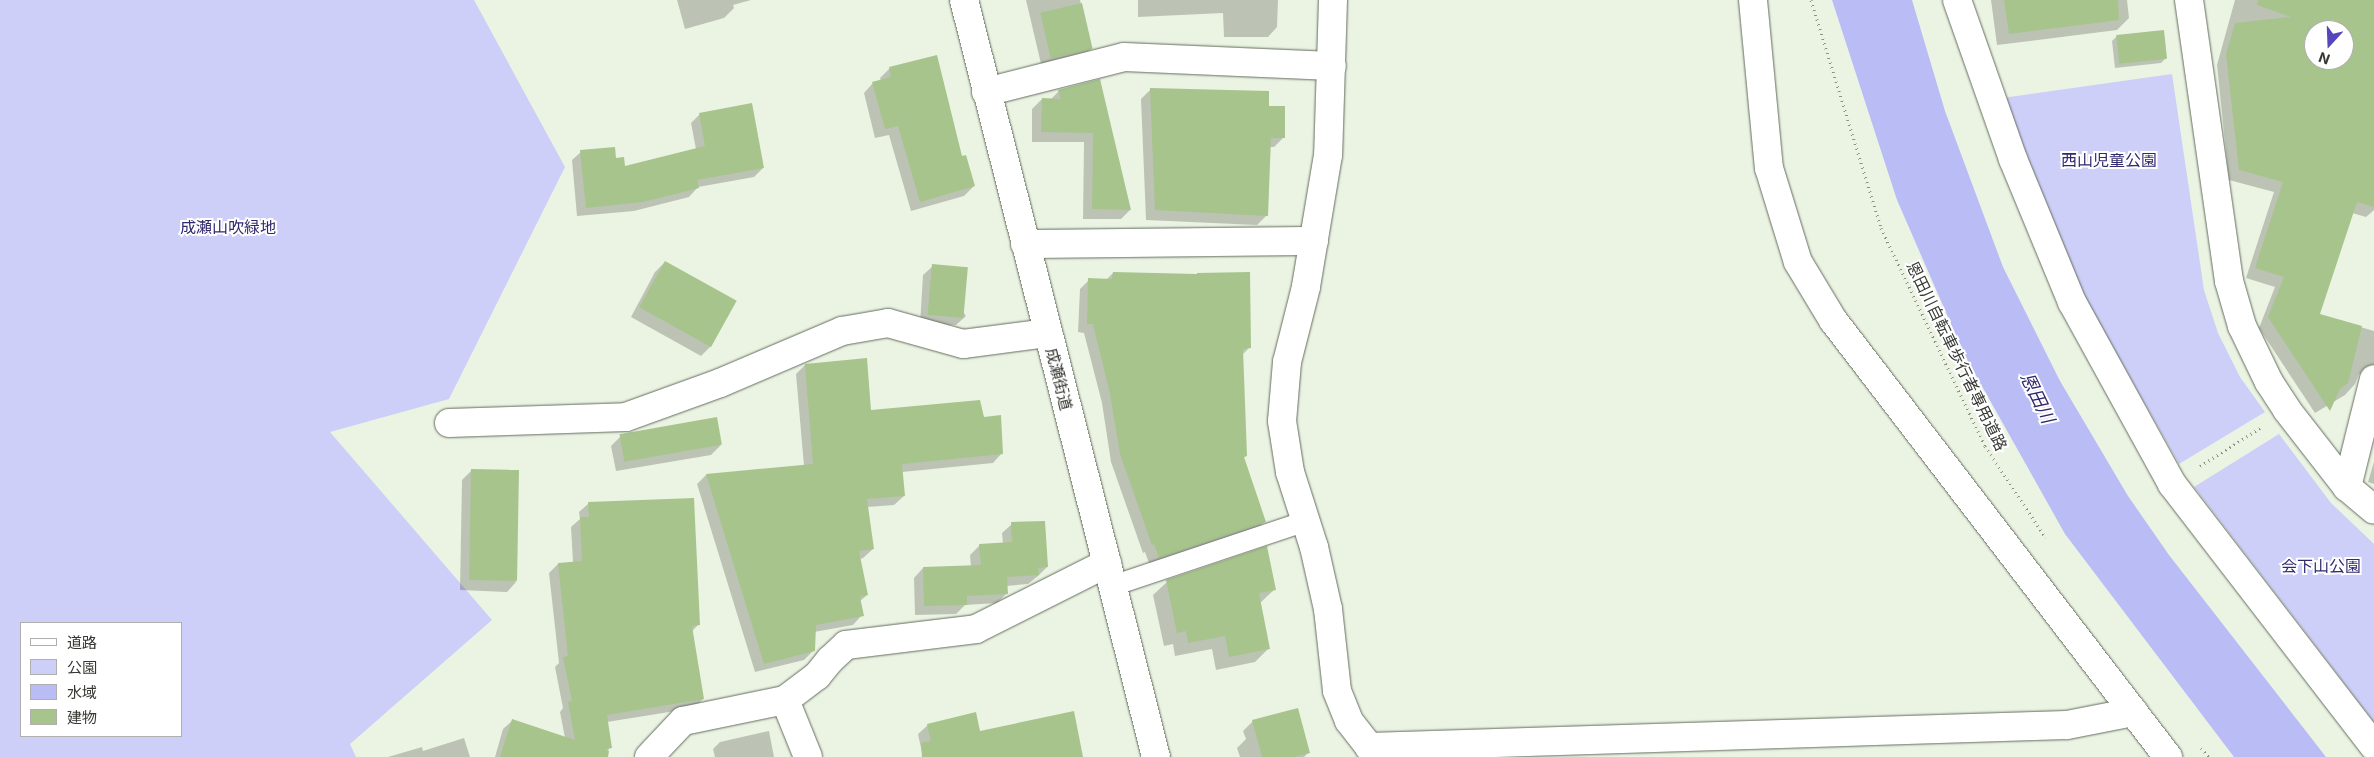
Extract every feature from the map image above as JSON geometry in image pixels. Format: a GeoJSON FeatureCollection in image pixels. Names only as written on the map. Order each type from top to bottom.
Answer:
{"type":"FeatureCollection","features":[{"type":"Feature","properties":{"kind":"street","name":"成瀬街道"},"geometry":{"type":"LineString","coordinates":[[964,0],[1156,757]]}},
{"type":"Feature","properties":{"kind":"street"},"geometry":{"type":"LineString","coordinates":[[1333,0],[1328,155],[1314,241],[1287,362],[1282,422],[1290,472],[1306,521],[1328,609],[1337,691],[1349,721],[1374,752],[2067,726],[2134,712]]}},
{"type":"Feature","properties":{"kind":"street"},"geometry":{"type":"LineString","coordinates":[[1753,0],[1769,168],[1798,262],[1833,320],[2168,757]]}},
{"type":"Feature","properties":{"kind":"street"},"geometry":{"type":"LineString","coordinates":[[1957,0],[2013,159],[2072,302],[2172,484],[2374,746]]}},
{"type":"Feature","properties":{"kind":"street"},"geometry":{"type":"LineString","coordinates":[[2189,0],[2228,281],[2242,326],[2269,382],[2287,410],[2347,487],[2374,510]]}},
{"type":"Feature","properties":{"kind":"street"},"geometry":{"type":"LineString","coordinates":[[986,92],[1124,57],[1332,66]]}},
{"type":"Feature","properties":{"kind":"street"},"geometry":{"type":"LineString","coordinates":[[1025,244],[1314,241]]}},
{"type":"Feature","properties":{"kind":"street"},"geometry":{"type":"LineString","coordinates":[[448,423],[626,418],[720,383],[842,331],[888,323],[963,344],[1048,333]]}},
{"type":"Feature","properties":{"kind":"street"},"geometry":{"type":"LineString","coordinates":[[2347,487],[2374,379]]}},
{"type":"Feature","properties":{"kind":"street"},"geometry":{"type":"LineString","coordinates":[[649,757],[683,720],[786,700],[817,676],[846,645],[976,629],[1109,574]]}},
{"type":"Feature","properties":{"kind":"street"},"geometry":{"type":"LineString","coordinates":[[786,700],[808,757]]}},
{"type":"Feature","properties":{"kind":"lane"},"geometry":{"type":"LineString","coordinates":[[1109,574],[1306,521]]}},
{"type":"Feature","properties":{"kind":"path","name":"恩田川自転車歩行者専用道路"},"geometry":{"type":"LineString","coordinates":[[1811,0],[1881,228],[1985,446],[2048,542]]}},
{"type":"Feature","properties":{"kind":"path"},"geometry":{"type":"LineString","coordinates":[[2172,484],[2287,410]]}},
{"type":"Feature","properties":{"kind":"path"},"geometry":{"type":"LineString","coordinates":[[2197,742],[2209,757]]}},
{"type":"Feature","properties":{"kind":"green space","name":"成瀬山吹緑地"},"geometry":{"type":"Polygon","coordinates":[[[0,0],[474,0],[565,167],[449,399],[330,432],[492,620],[350,744],[356,757],[0,757],[0,0]]]}},
{"type":"Feature","properties":{"kind":"green space","name":"西山児童公園"},"geometry":{"type":"Polygon","coordinates":[[[2172,74],[2204,290],[2218,333],[2240,377],[2265,412],[2179,464],[2082,293],[2002,98],[2172,74]]]}},
{"type":"Feature","properties":{"kind":"green space","name":"会下山公園"},"geometry":{"type":"Polygon","coordinates":[[[2279,434],[2331,503],[2374,544],[2374,722],[2194,487],[2279,434]]]}},
{"type":"Feature","properties":{"kind":"water","name":"恩田川"},"geometry":{"type":"Polygon","coordinates":[[[1832,0],[1912,0],[1945,111],[2003,267],[2060,381],[2128,496],[2169,555],[2326,757],[2234,757],[2065,534],[1965,356],[1897,200],[1832,0]]]}},
{"type":"Feature","properties":{"kind":"building"},"geometry":{"type":"Polygon","coordinates":[[[2004,0],[2118,0],[2119,20],[2009,34],[2004,0]]]}},
{"type":"Feature","properties":{"kind":"building"},"geometry":{"type":"Polygon","coordinates":[[[2258,0],[2374,0],[2374,207],[2357,202],[2320,314],[2362,326],[2348,383],[2340,389],[2330,411],[2268,317],[2284,277],[2255,268],[2283,182],[2239,170],[2226,54],[2235,23],[2291,17],[2257,5],[2258,0]]]}},
{"type":"Feature","properties":{"kind":"building"},"geometry":{"type":"Polygon","coordinates":[[[1082,3],[1093,49],[1051,58],[1040,13],[1082,3]]]}},
{"type":"Feature","properties":{"kind":"building"},"geometry":{"type":"Polygon","coordinates":[[[2164,30],[2167,59],[2119,64],[2116,35],[2164,30]]]}},
{"type":"Feature","properties":{"kind":"building"},"geometry":{"type":"Polygon","coordinates":[[[937,55],[962,156],[966,155],[975,186],[920,202],[898,126],[885,129],[872,82],[891,77],[889,67],[937,55]]]}},
{"type":"Feature","properties":{"kind":"building"},"geometry":{"type":"Polygon","coordinates":[[[1100,79],[1131,210],[1092,209],[1093,133],[1041,132],[1042,98],[1061,99],[1058,90],[1100,79]]]}},
{"type":"Feature","properties":{"kind":"building"},"geometry":{"type":"Polygon","coordinates":[[[1150,88],[1269,91],[1269,106],[1285,106],[1285,138],[1271,138],[1268,216],[1155,210],[1150,88]]]}},
{"type":"Feature","properties":{"kind":"building"},"geometry":{"type":"Polygon","coordinates":[[[752,103],[764,168],[697,180],[699,188],[643,202],[586,208],[580,150],[615,147],[616,158],[624,157],[625,166],[705,146],[699,113],[752,103]]]}},
{"type":"Feature","properties":{"kind":"building"},"geometry":{"type":"Polygon","coordinates":[[[665,261],[737,301],[711,347],[639,307],[665,261]]]}},
{"type":"Feature","properties":{"kind":"building"},"geometry":{"type":"Polygon","coordinates":[[[932,264],[968,267],[963,318],[928,315],[932,264]]]}},
{"type":"Feature","properties":{"kind":"building"},"geometry":{"type":"Polygon","coordinates":[[[1113,272],[1197,274],[1250,272],[1251,348],[1243,349],[1247,456],[1244,457],[1266,522],[1159,558],[1154,544],[1152,545],[1120,454],[1110,394],[1093,324],[1087,324],[1088,278],[1112,279],[1113,272]]]}},
{"type":"Feature","properties":{"kind":"building"},"geometry":{"type":"Polygon","coordinates":[[[867,358],[871,410],[980,400],[984,417],[1001,415],[1003,454],[902,464],[905,496],[867,499],[874,549],[859,551],[868,595],[860,597],[864,616],[816,625],[815,651],[764,664],[706,474],[813,464],[805,364],[867,358]]]}},
{"type":"Feature","properties":{"kind":"building"},"geometry":{"type":"Polygon","coordinates":[[[717,417],[722,445],[624,462],[620,434],[717,417]]]}},
{"type":"Feature","properties":{"kind":"building"},"geometry":{"type":"Polygon","coordinates":[[[471,469],[519,470],[517,581],[469,580],[471,469]]]}},
{"type":"Feature","properties":{"kind":"building"},"geometry":{"type":"Polygon","coordinates":[[[694,498],[700,625],[692,626],[704,699],[607,715],[612,748],[605,749],[609,751],[608,757],[500,757],[512,719],[575,740],[568,702],[572,701],[563,657],[568,656],[558,563],[582,561],[580,517],[589,517],[588,502],[694,498]]]}},
{"type":"Feature","properties":{"kind":"building"},"geometry":{"type":"Polygon","coordinates":[[[1045,521],[1048,567],[1038,568],[1039,575],[1007,577],[1008,594],[967,596],[967,605],[924,606],[923,567],[981,565],[979,544],[1012,542],[1011,522],[1045,521]]]}},
{"type":"Feature","properties":{"kind":"building"},"geometry":{"type":"Polygon","coordinates":[[[1267,546],[1276,590],[1259,593],[1270,649],[1229,657],[1225,636],[1188,643],[1186,631],[1177,633],[1166,580],[1267,546]]]}},
{"type":"Feature","properties":{"kind":"building"},"geometry":{"type":"Polygon","coordinates":[[[1298,708],[1310,753],[1294,757],[1262,757],[1252,720],[1298,708]]]}},
{"type":"Feature","properties":{"kind":"building"},"geometry":{"type":"Polygon","coordinates":[[[1074,711],[1083,757],[922,757],[921,743],[931,741],[927,724],[976,712],[980,731],[1074,711]]]}}]}
